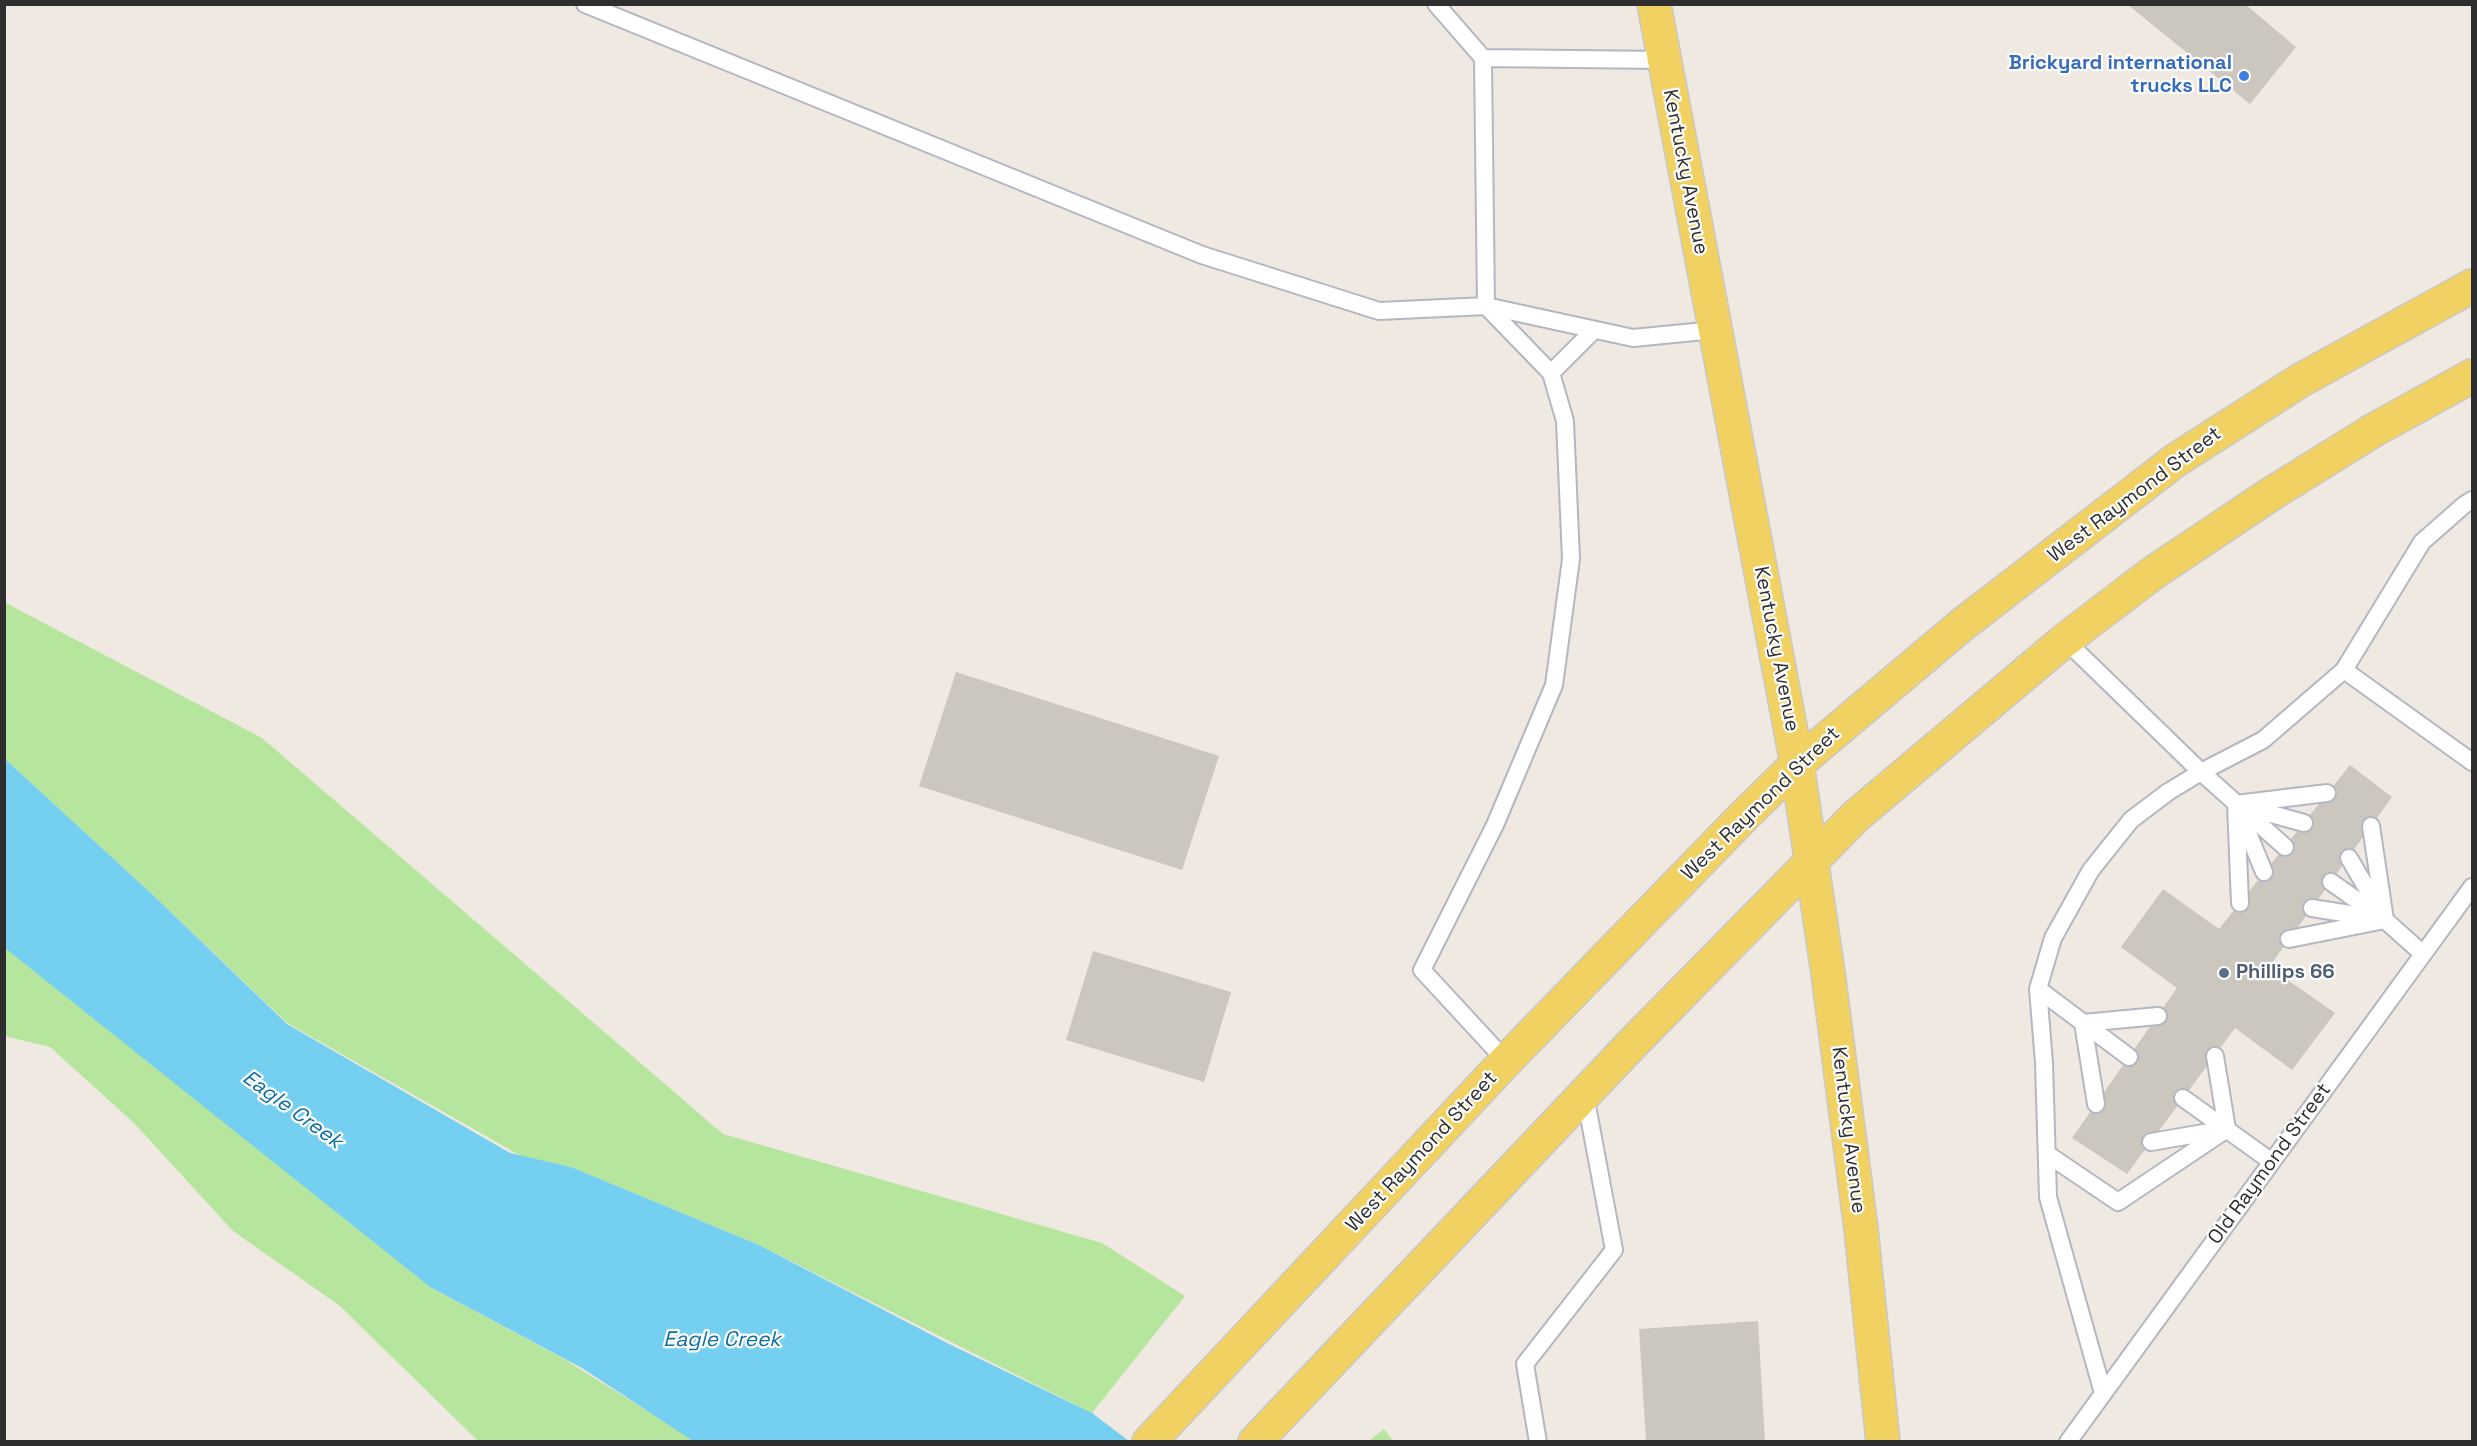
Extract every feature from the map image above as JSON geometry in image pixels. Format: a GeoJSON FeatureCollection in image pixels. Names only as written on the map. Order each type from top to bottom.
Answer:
{"type":"FeatureCollection","features":[{"type":"Feature","properties":{"kind":"main road","name":"Kentucky Avenue"},"geometry":{"type":"LineString","coordinates":[[1654,4],[1797,764],[1828,973],[1861,1229],[1883,1442]]}},
{"type":"Feature","properties":{"kind":"main road","name":"West Raymond Street"},"geometry":{"type":"LineString","coordinates":[[1149,1442],[1246,1341],[1506,1060],[1734,825],[1797,764],[1963,624],[2176,460],[2301,380],[2472,286]]}},
{"type":"Feature","properties":{"kind":"main road"},"geometry":{"type":"LineString","coordinates":[[1255,1442],[1585,1095],[1856,816],[2065,640],[2153,573],[2271,494],[2374,430],[2472,376]]}},
{"type":"Feature","properties":{"kind":"lane"},"geometry":{"type":"LineString","coordinates":[[585,4],[1202,255],[1378,311],[1486,306],[1633,338],[1715,330]]}},
{"type":"Feature","properties":{"kind":"lane"},"geometry":{"type":"LineString","coordinates":[[1436,4],[1483,58],[1486,306],[1551,373],[1565,421],[1571,560],[1554,685],[1494,825],[1422,970],[1506,1060]]}},
{"type":"Feature","properties":{"kind":"lane"},"geometry":{"type":"LineString","coordinates":[[1483,58],[1665,60]]}},
{"type":"Feature","properties":{"kind":"lane"},"geometry":{"type":"LineString","coordinates":[[1551,373],[1594,330]]}},
{"type":"Feature","properties":{"kind":"lane"},"geometry":{"type":"LineString","coordinates":[[2103,1393],[2048,1197],[2038,989],[2053,938],[2091,870],[2131,820],[2168,792],[2201,772],[2263,740],[2344,670],[2422,542],[2472,500]]}},
{"type":"Feature","properties":{"kind":"lane"},"geometry":{"type":"LineString","coordinates":[[2065,640],[2201,772],[2285,847]]}},
{"type":"Feature","properties":{"kind":"lane"},"geometry":{"type":"LineString","coordinates":[[2344,670],[2472,762]]}},
{"type":"Feature","properties":{"kind":"lane"},"geometry":{"type":"LineString","coordinates":[[2236,804],[2327,793]]}},
{"type":"Feature","properties":{"kind":"lane"},"geometry":{"type":"LineString","coordinates":[[2236,804],[2304,823]]}},
{"type":"Feature","properties":{"kind":"lane"},"geometry":{"type":"LineString","coordinates":[[2236,804],[2264,872]]}},
{"type":"Feature","properties":{"kind":"lane"},"geometry":{"type":"LineString","coordinates":[[2236,804],[2240,903]]}},
{"type":"Feature","properties":{"kind":"lane"},"geometry":{"type":"LineString","coordinates":[[2371,826],[2385,920]]}},
{"type":"Feature","properties":{"kind":"lane"},"geometry":{"type":"LineString","coordinates":[[2349,858],[2385,920]]}},
{"type":"Feature","properties":{"kind":"lane"},"geometry":{"type":"LineString","coordinates":[[2331,882],[2385,920],[2424,954]]}},
{"type":"Feature","properties":{"kind":"lane","name":"Old Raymond Street"},"geometry":{"type":"LineString","coordinates":[[2068,1442],[2472,886]]}},
{"type":"Feature","properties":{"kind":"lane"},"geometry":{"type":"LineString","coordinates":[[2312,908],[2385,920]]}},
{"type":"Feature","properties":{"kind":"lane"},"geometry":{"type":"LineString","coordinates":[[2289,939],[2385,920]]}},
{"type":"Feature","properties":{"kind":"lane"},"geometry":{"type":"LineString","coordinates":[[2038,989],[2129,1057]]}},
{"type":"Feature","properties":{"kind":"lane"},"geometry":{"type":"LineString","coordinates":[[2084,1023],[2158,1016]]}},
{"type":"Feature","properties":{"kind":"lane"},"geometry":{"type":"LineString","coordinates":[[2084,1023],[2096,1104]]}},
{"type":"Feature","properties":{"kind":"lane"},"geometry":{"type":"LineString","coordinates":[[2215,1056],[2227,1129]]}},
{"type":"Feature","properties":{"kind":"lane"},"geometry":{"type":"LineString","coordinates":[[1538,1442],[1525,1365],[1614,1250],[1585,1095]]}},
{"type":"Feature","properties":{"kind":"lane"},"geometry":{"type":"LineString","coordinates":[[2183,1098],[2272,1162]]}},
{"type":"Feature","properties":{"kind":"lane"},"geometry":{"type":"LineString","coordinates":[[2047,1154],[2118,1202],[2227,1129]]}},
{"type":"Feature","properties":{"kind":"lane"},"geometry":{"type":"LineString","coordinates":[[2151,1142],[2227,1129]]}},
{"type":"Feature","properties":{"kind":"green space"},"geometry":{"type":"Polygon","coordinates":[[[4,602],[262,738],[723,1134],[1102,1243],[1185,1296],[1092,1413],[759,1245],[571,1167],[521,1156],[287,1023],[154,896],[5,759],[4,602]]]}},
{"type":"Feature","properties":{"kind":"green space"},"geometry":{"type":"Polygon","coordinates":[[[4,945],[430,1287],[564,1359],[695,1441],[478,1441],[340,1306],[233,1231],[134,1123],[50,1047],[5,1036],[4,945]]]}},
{"type":"Feature","properties":{"kind":"green space"},"geometry":{"type":"Polygon","coordinates":[[[1384,1429],[1393,1441],[1369,1441],[1384,1429]]]}},
{"type":"Feature","properties":{"kind":"water","name":"Eagle Creek"},"geometry":{"type":"Polygon","coordinates":[[[5,759],[154,896],[287,1024],[510,1153],[571,1167],[759,1245],[949,1344],[1092,1413],[1129,1441],[693,1441],[582,1368],[430,1287],[5,948],[5,759]]]}},
{"type":"Feature","properties":{"kind":"building","name":"Brickyard international trucks LLC"},"geometry":{"type":"Polygon","coordinates":[[[2127,4],[2245,4],[2296,47],[2250,104],[2127,4]]]}},
{"type":"Feature","properties":{"kind":"building"},"geometry":{"type":"Polygon","coordinates":[[[956,672],[1219,756],[1182,870],[919,786],[956,672]]]}},
{"type":"Feature","properties":{"kind":"building"},"geometry":{"type":"Polygon","coordinates":[[[2350,765],[2392,797],[2269,967],[2335,1013],[2292,1070],[2235,1028],[2127,1174],[2072,1138],[2177,988],[2121,947],[2163,889],[2219,929],[2350,765]]]}},
{"type":"Feature","properties":{"kind":"building"},"geometry":{"type":"Polygon","coordinates":[[[1093,951],[1231,992],[1204,1082],[1066,1040],[1093,951]]]}},
{"type":"Feature","properties":{"kind":"building"},"geometry":{"type":"Polygon","coordinates":[[[1758,1321],[1765,1442],[1646,1442],[1639,1329],[1758,1321]]]}},
{"type":"Feature","properties":{"kind":"place","name":"Brickyard international trucks LLC"},"geometry":{"type":"Point","coordinates":[2244,76]}},
{"type":"Feature","properties":{"kind":"place","name":"Phillips 66"},"geometry":{"type":"Point","coordinates":[2224,973]}}]}
